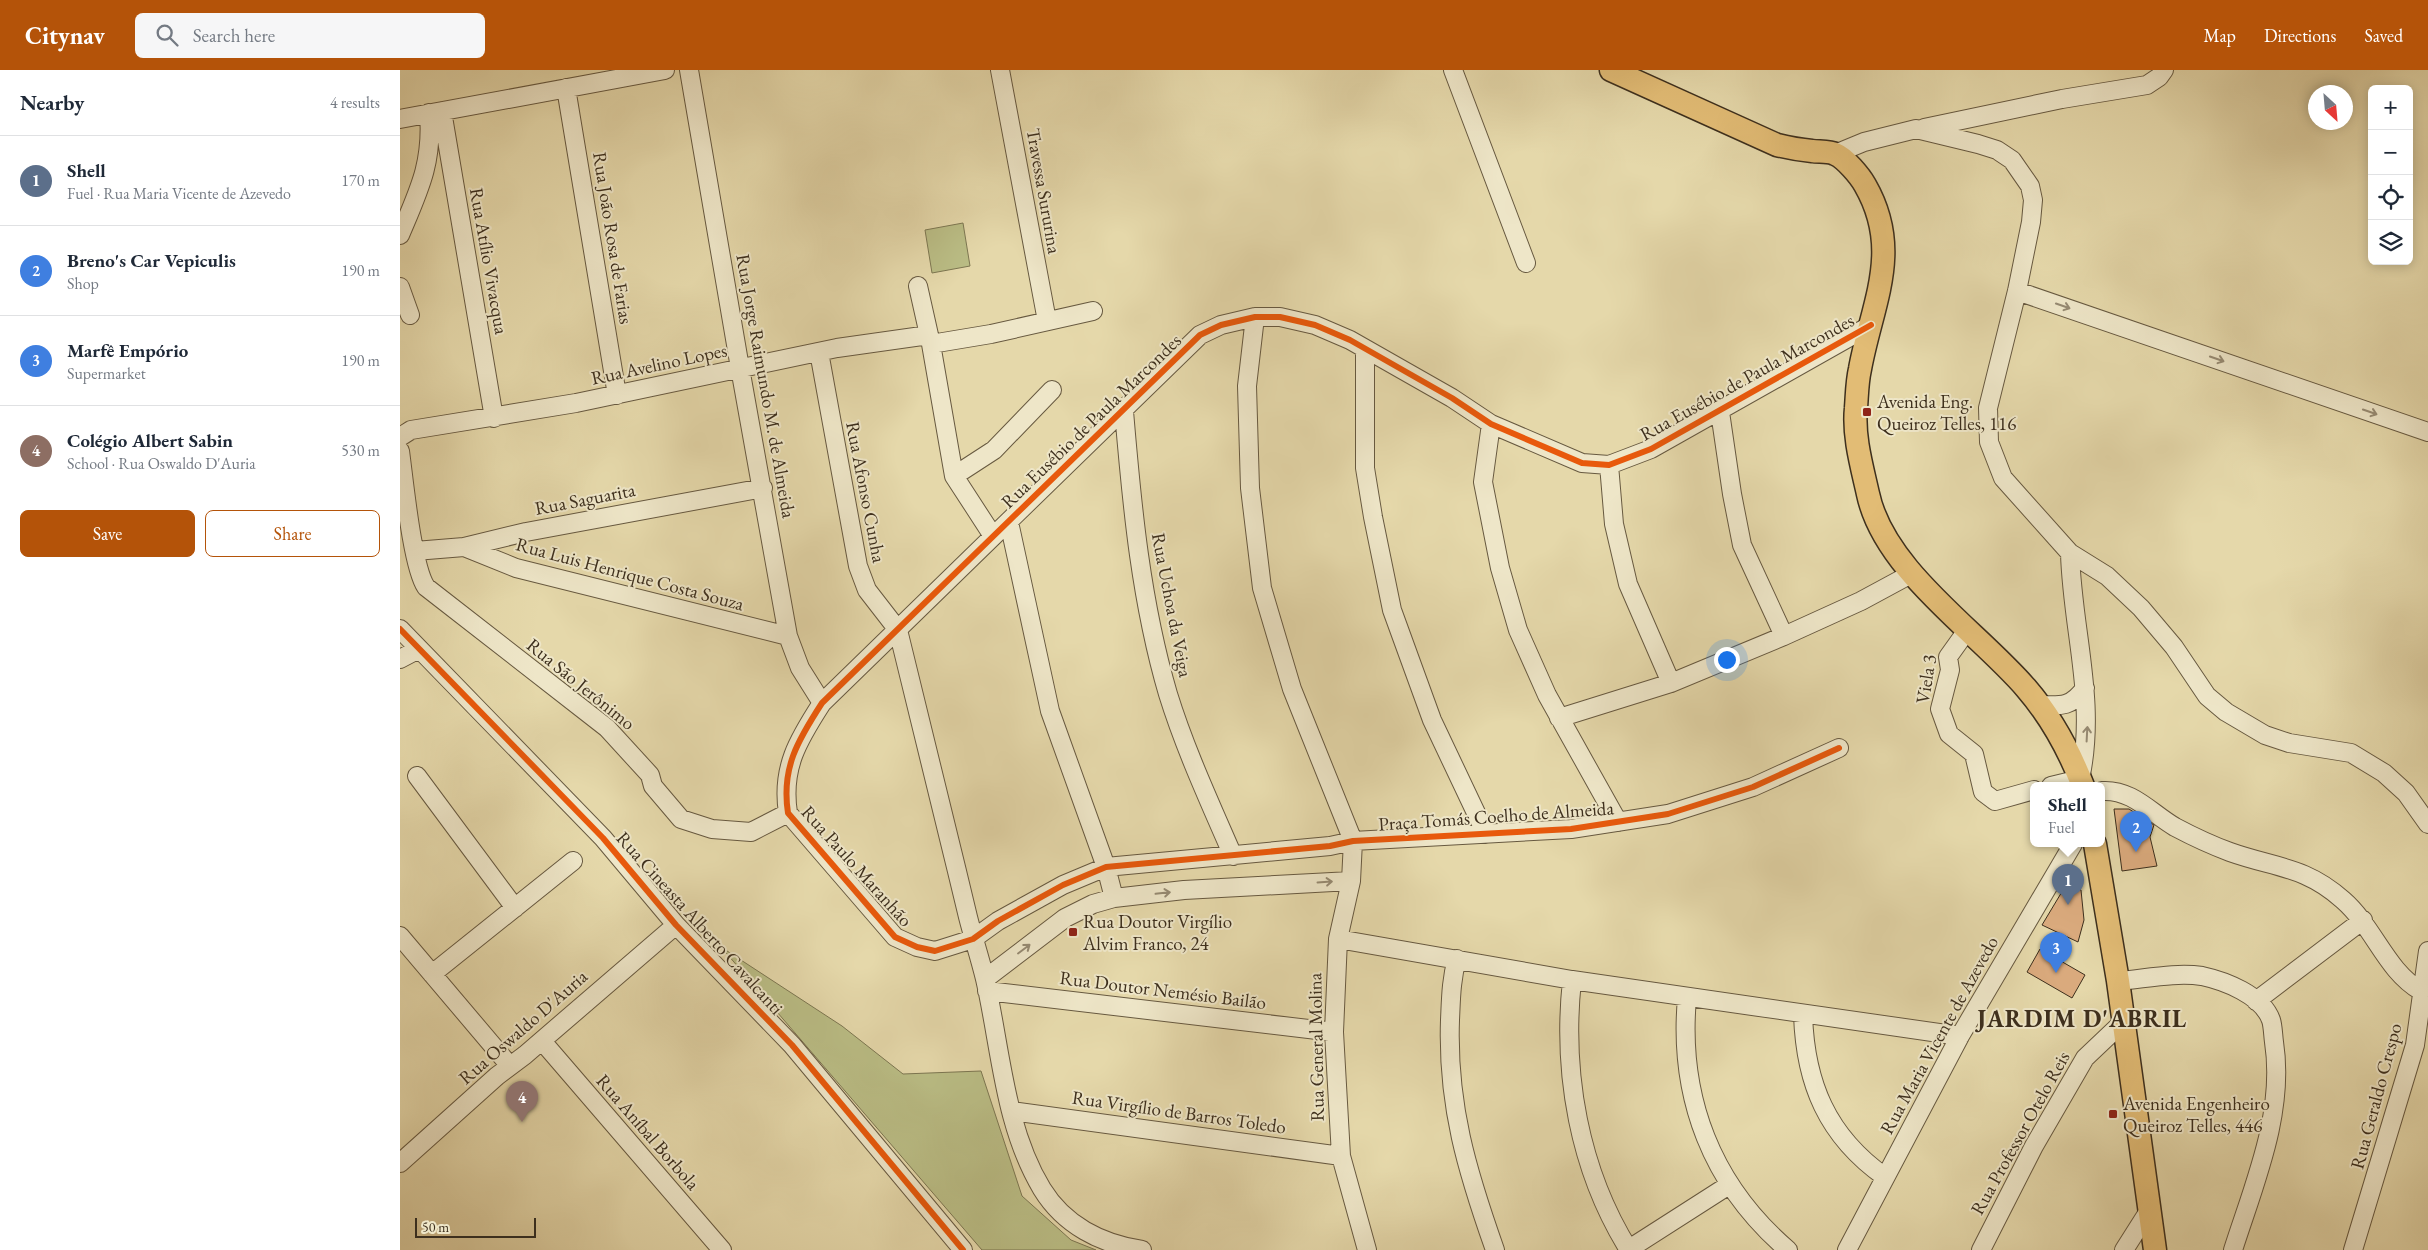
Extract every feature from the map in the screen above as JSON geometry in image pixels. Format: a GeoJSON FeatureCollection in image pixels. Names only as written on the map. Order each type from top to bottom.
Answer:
{"type":"FeatureCollection","features":[{"type":"Feature","properties":{"kind":"main road"},"geometry":{"type":"LineString","coordinates":[[1610,70],[1777,145],[1835,154],[1859,175],[1872,198],[1882,230],[1883,275],[1860,369],[1855,412],[1859,450],[1868,497],[1886,537],[1911,574],[1968,629],[2026,688],[2040,705],[2066,744],[2082,782]]}},
{"type":"Feature","properties":{"kind":"main road"},"geometry":{"type":"LineString","coordinates":[[2096,847],[2124,1021],[2155,1250]]}},
{"type":"Feature","properties":{"kind":"street"},"geometry":{"type":"LineString","coordinates":[[400,118],[665,70]]}},
{"type":"Feature","properties":{"kind":"street","name":"Rua Jorge Raimundo M. de Almeida"},"geometry":{"type":"LineString","coordinates":[[689,70],[788,636],[800,668],[822,703]]}},
{"type":"Feature","properties":{"kind":"street","name":"Travessa Sururina"},"geometry":{"type":"LineString","coordinates":[[1000,70],[1047,321]]}},
{"type":"Feature","properties":{"kind":"street"},"geometry":{"type":"LineString","coordinates":[[1453,70],[1526,263]]}},
{"type":"Feature","properties":{"kind":"street"},"geometry":{"type":"LineString","coordinates":[[1835,154],[1864,142],[1916,129],[2062,99],[2146,85],[2162,72]]}},
{"type":"Feature","properties":{"kind":"street","name":"Rua João Rosa de Farias"},"geometry":{"type":"LineString","coordinates":[[566,88],[617,395]]}},
{"type":"Feature","properties":{"kind":"street"},"geometry":{"type":"LineString","coordinates":[[400,235],[427,166],[436,112]]}},
{"type":"Feature","properties":{"kind":"street","name":"Rua Atílio Vivacqua"},"geometry":{"type":"LineString","coordinates":[[436,112],[494,418]]}},
{"type":"Feature","properties":{"kind":"street"},"geometry":{"type":"LineString","coordinates":[[1916,129],[1997,150],[2012,160],[2030,186],[2033,200],[2031,222],[2017,290],[1990,393],[1988,408],[1989,442],[2003,478],[2070,553],[2107,576],[2141,608],[2174,647],[2207,696],[2226,712],[2265,735],[2289,743],[2352,753],[2384,773],[2406,793],[2428,824]]}},
{"type":"Feature","properties":{"kind":"street"},"geometry":{"type":"LineString","coordinates":[[400,286],[410,315]]}},
{"type":"Feature","properties":{"kind":"street"},"geometry":{"type":"LineString","coordinates":[[918,286],[930,339],[954,476],[993,536]]}},
{"type":"Feature","properties":{"kind":"street"},"geometry":{"type":"LineString","coordinates":[[2017,290],[2428,432]]}},
{"type":"Feature","properties":{"kind":"street","name":"Rua Avelino Lopes"},"geometry":{"type":"LineString","coordinates":[[400,438],[411,430],[494,418],[617,395],[819,352],[991,334],[1093,311]]}},
{"type":"Feature","properties":{"kind":"street"},"geometry":{"type":"LineString","coordinates":[[1254,317],[1247,386],[1248,442],[1250,488],[1262,588],[1292,689],[1353,841]]}},
{"type":"Feature","properties":{"kind":"street","name":"Rua Eusébio de Paula Marcondes"},"geometry":{"type":"LineString","coordinates":[[898,630],[1200,335],[1221,325],[1254,317],[1280,317],[1315,326],[1365,349],[1452,398],[1491,424],[1582,463],[1608,465],[1651,449],[1720,412],[1871,325]]}},
{"type":"Feature","properties":{"kind":"street"},"geometry":{"type":"LineString","coordinates":[[1365,349],[1366,468],[1373,517],[1392,610],[1432,720],[1486,834]]}},
{"type":"Feature","properties":{"kind":"street","name":"Rua Afonso Cunha"},"geometry":{"type":"LineString","coordinates":[[819,352],[858,566],[867,590],[898,630]]}},
{"type":"Feature","properties":{"kind":"street"},"geometry":{"type":"LineString","coordinates":[[954,476],[994,450],[1052,390]]}},
{"type":"Feature","properties":{"kind":"street","name":"Rua Uchoa da Veiga"},"geometry":{"type":"LineString","coordinates":[[1124,411],[1132,512],[1147,610],[1169,695],[1208,800],[1233,856]]}},
{"type":"Feature","properties":{"kind":"street"},"geometry":{"type":"LineString","coordinates":[[1720,412],[1732,494],[1742,545],[1784,636]]}},
{"type":"Feature","properties":{"kind":"street"},"geometry":{"type":"LineString","coordinates":[[1491,424],[1483,482],[1500,568],[1518,630],[1560,718],[1618,822]]}},
{"type":"Feature","properties":{"kind":"street"},"geometry":{"type":"LineString","coordinates":[[400,450],[415,551]]}},
{"type":"Feature","properties":{"kind":"street"},"geometry":{"type":"LineString","coordinates":[[1608,465],[1614,524],[1628,584],[1671,683]]}},
{"type":"Feature","properties":{"kind":"street","name":"Rua Saguarita"},"geometry":{"type":"LineString","coordinates":[[415,551],[464,547],[526,532],[763,488]]}},
{"type":"Feature","properties":{"kind":"street"},"geometry":{"type":"LineString","coordinates":[[1009,522],[1050,711],[1106,867],[1114,898]]}},
{"type":"Feature","properties":{"kind":"street","name":"Rua Luis Henrique Costa Souza"},"geometry":{"type":"LineString","coordinates":[[464,547],[516,568],[788,636]]}},
{"type":"Feature","properties":{"kind":"street","name":"Rua São Jerônimo"},"geometry":{"type":"LineString","coordinates":[[415,551],[422,581],[426,587],[607,728],[650,775],[653,786],[682,819],[712,830],[751,832],[788,813]]}},
{"type":"Feature","properties":{"kind":"street"},"geometry":{"type":"LineString","coordinates":[[2070,553],[2071,586],[2088,723],[2082,782]]}},
{"type":"Feature","properties":{"kind":"street"},"geometry":{"type":"LineString","coordinates":[[1560,718],[1671,683],[1784,636],[1861,601],[1911,574]]}},
{"type":"Feature","properties":{"kind":"street","name":"Rua Cineasta Alberto Cavalcanti"},"geometry":{"type":"LineString","coordinates":[[400,629],[603,838],[676,925],[792,1045],[962,1250]]}},
{"type":"Feature","properties":{"kind":"street","name":"Viela 3"},"geometry":{"type":"LineString","coordinates":[[1968,629],[1948,657],[1950,670],[1940,710],[1949,734],[1974,754],[1983,792],[1995,800],[2030,791]]}},
{"type":"Feature","properties":{"kind":"street"},"geometry":{"type":"LineString","coordinates":[[898,630],[986,985],[998,1053],[1012,1111],[1025,1153],[1042,1189],[1066,1218],[1091,1236],[1142,1250]]}},
{"type":"Feature","properties":{"kind":"street","name":"Rua Paulo Maranhão"},"geometry":{"type":"LineString","coordinates":[[898,630],[822,703],[798,740],[789,768],[785,792],[788,813],[895,937],[916,947],[935,951],[973,938],[1064,885],[1106,867]]}},
{"type":"Feature","properties":{"kind":"street"},"geometry":{"type":"LineString","coordinates":[[400,659],[419,649]]}},
{"type":"Feature","properties":{"kind":"street"},"geometry":{"type":"LineString","coordinates":[[2040,705],[2061,706],[2076,701],[2085,688]]}},
{"type":"Feature","properties":{"kind":"street","name":"Praça Tomás Coelho de Almeida"},"geometry":{"type":"LineString","coordinates":[[1106,867],[1330,846],[1353,841],[1571,830],[1668,814],[1753,787],[1839,748]]}},
{"type":"Feature","properties":{"kind":"street"},"geometry":{"type":"LineString","coordinates":[[417,776],[514,908]]}},
{"type":"Feature","properties":{"kind":"street"},"geometry":{"type":"LineString","coordinates":[[2105,791],[2124,793],[2153,810],[2174,826],[2230,852],[2309,875],[2332,890],[2363,920],[2397,971],[2408,984],[2421,991]]}},
{"type":"Feature","properties":{"kind":"street","name":"Rua General Molina"},"geometry":{"type":"LineString","coordinates":[[1353,841],[1351,881],[1338,938],[1334,1032],[1340,1156],[1367,1250]]}},
{"type":"Feature","properties":{"kind":"street","name":"Rua Maria Vicente de Azevedo"},"geometry":{"type":"LineString","coordinates":[[1847,1250],[1960,1036],[2071,847]]}},
{"type":"Feature","properties":{"kind":"street"},"geometry":{"type":"LineString","coordinates":[[432,974],[573,861]]}},
{"type":"Feature","properties":{"kind":"street"},"geometry":{"type":"LineString","coordinates":[[986,985],[1065,918],[1093,904],[1114,898],[1184,890],[1351,881]]}},
{"type":"Feature","properties":{"kind":"street"},"geometry":{"type":"LineString","coordinates":[[2256,1001],[2363,920]]}},
{"type":"Feature","properties":{"kind":"street","name":"Rua Oswaldo D'Auria"},"geometry":{"type":"LineString","coordinates":[[400,1163],[510,1066],[542,1041],[676,925]]}},
{"type":"Feature","properties":{"kind":"street"},"geometry":{"type":"LineString","coordinates":[[400,936],[510,1066]]}},
{"type":"Feature","properties":{"kind":"street"},"geometry":{"type":"LineString","coordinates":[[1338,938],[1572,980],[1960,1036]]}},
{"type":"Feature","properties":{"kind":"street","name":"Rua Geraldo Crespo"},"geometry":{"type":"LineString","coordinates":[[2353,1250],[2415,1045],[2428,951]]}},
{"type":"Feature","properties":{"kind":"street"},"geometry":{"type":"LineString","coordinates":[[1456,959],[1452,978],[1450,1036],[1453,1104],[1478,1206],[1496,1250]]}},
{"type":"Feature","properties":{"kind":"street"},"geometry":{"type":"LineString","coordinates":[[2118,981],[2183,975],[2202,976],[2223,983],[2256,1001],[2271,1020],[2277,1076],[2274,1113],[2233,1250]]}},
{"type":"Feature","properties":{"kind":"street"},"geometry":{"type":"LineString","coordinates":[[1572,980],[1569,1048],[1578,1122],[1595,1182],[1629,1250],[1729,1185]]}},
{"type":"Feature","properties":{"kind":"street","name":"Rua Doutor Nemésio Bailão"},"geometry":{"type":"LineString","coordinates":[[986,985],[1334,1032]]}},
{"type":"Feature","properties":{"kind":"street"},"geometry":{"type":"LineString","coordinates":[[1688,998],[1685,1045],[1697,1110],[1719,1168],[1729,1185],[1762,1228],[1788,1250]]}},
{"type":"Feature","properties":{"kind":"street"},"geometry":{"type":"LineString","coordinates":[[1803,1014],[1808,1065],[1818,1099],[1851,1147],[1867,1164],[1885,1177]]}},
{"type":"Feature","properties":{"kind":"street","name":"Rua Professor Otelo Reis"},"geometry":{"type":"LineString","coordinates":[[1981,1250],[2034,1146],[2084,1058],[2124,1021]]}},
{"type":"Feature","properties":{"kind":"street","name":"Rua Aníbal Borbola"},"geometry":{"type":"LineString","coordinates":[[542,1041],[722,1250]]}},
{"type":"Feature","properties":{"kind":"street","name":"Rua Virgílio de Barros Toledo"},"geometry":{"type":"LineString","coordinates":[[1012,1111],[1340,1156]]}},
{"type":"Feature","properties":{"kind":"street"},"geometry":{"type":"LineString","coordinates":[[2124,1250],[2150,1208]]}},
{"type":"Feature","properties":{"kind":"green space"},"geometry":{"type":"Polygon","coordinates":[[[963,223],[970,266],[932,273],[925,230],[963,223]]]}},
{"type":"Feature","properties":{"kind":"green space"},"geometry":{"type":"Polygon","coordinates":[[[721,947],[842,1026],[903,1074],[981,1071],[1022,1196],[1071,1240],[1096,1250],[982,1250],[721,947]]]}},
{"type":"Feature","properties":{"kind":"building"},"geometry":{"type":"Polygon","coordinates":[[[2114,809],[2129,809],[2154,825],[2150,837],[2157,866],[2122,871],[2114,809]]]}},
{"type":"Feature","properties":{"kind":"building"},"geometry":{"type":"Polygon","coordinates":[[[2066,885],[2081,890],[2084,920],[2078,942],[2042,925],[2066,885]]]}},
{"type":"Feature","properties":{"kind":"building"},"geometry":{"type":"Polygon","coordinates":[[[2040,949],[2085,975],[2072,998],[2027,972],[2040,949]]]}},
{"type":"Feature","properties":{"kind":"cycle path"},"geometry":{"type":"LineString","coordinates":[[1839,748],[1753,787],[1668,814],[1571,829],[1353,841],[1330,846],[1106,867],[1063,885],[998,921],[973,939],[935,951],[917,947],[895,937],[788,813],[786,797],[789,768],[793,755],[822,703],[1200,335],[1221,325],[1255,317],[1280,317],[1315,325],[1350,340],[1452,398],[1491,424],[1582,463],[1609,465],[1651,449],[1871,325]]}},
{"type":"Feature","properties":{"kind":"cycle path"},"geometry":{"type":"LineString","coordinates":[[400,629],[603,838],[676,925],[792,1045],[963,1250]]}},
{"type":"Feature","properties":{"kind":"place","name":"Avenida Eng. Queiroz Telles, 116"},"geometry":{"type":"Point","coordinates":[1867,412]}},
{"type":"Feature","properties":{"kind":"place","name":"Breno's Car Vepiculis"},"geometry":{"type":"Point","coordinates":[2136,852]}},
{"type":"Feature","properties":{"kind":"place","name":"Shell"},"geometry":{"type":"Point","coordinates":[2068,905]}},
{"type":"Feature","properties":{"kind":"place","name":"Rua Doutor Virgílio Alvim Franco, 24"},"geometry":{"type":"Point","coordinates":[1073,932]}},
{"type":"Feature","properties":{"kind":"place","name":"Marfê Empório"},"geometry":{"type":"Point","coordinates":[2056,973]}},
{"type":"Feature","properties":{"kind":"place","name":"Avenida Engenheiro Queiroz Telles, 446"},"geometry":{"type":"Point","coordinates":[2113,1114]}},
{"type":"Feature","properties":{"kind":"place","name":"Colégio Albert Sabin"},"geometry":{"type":"Point","coordinates":[522,1122]}},
{"type":"Feature","properties":{"kind":"district","name":"JARDIM D'ABRIL"},"geometry":{"type":"Point","coordinates":[2082,1018]}}]}
